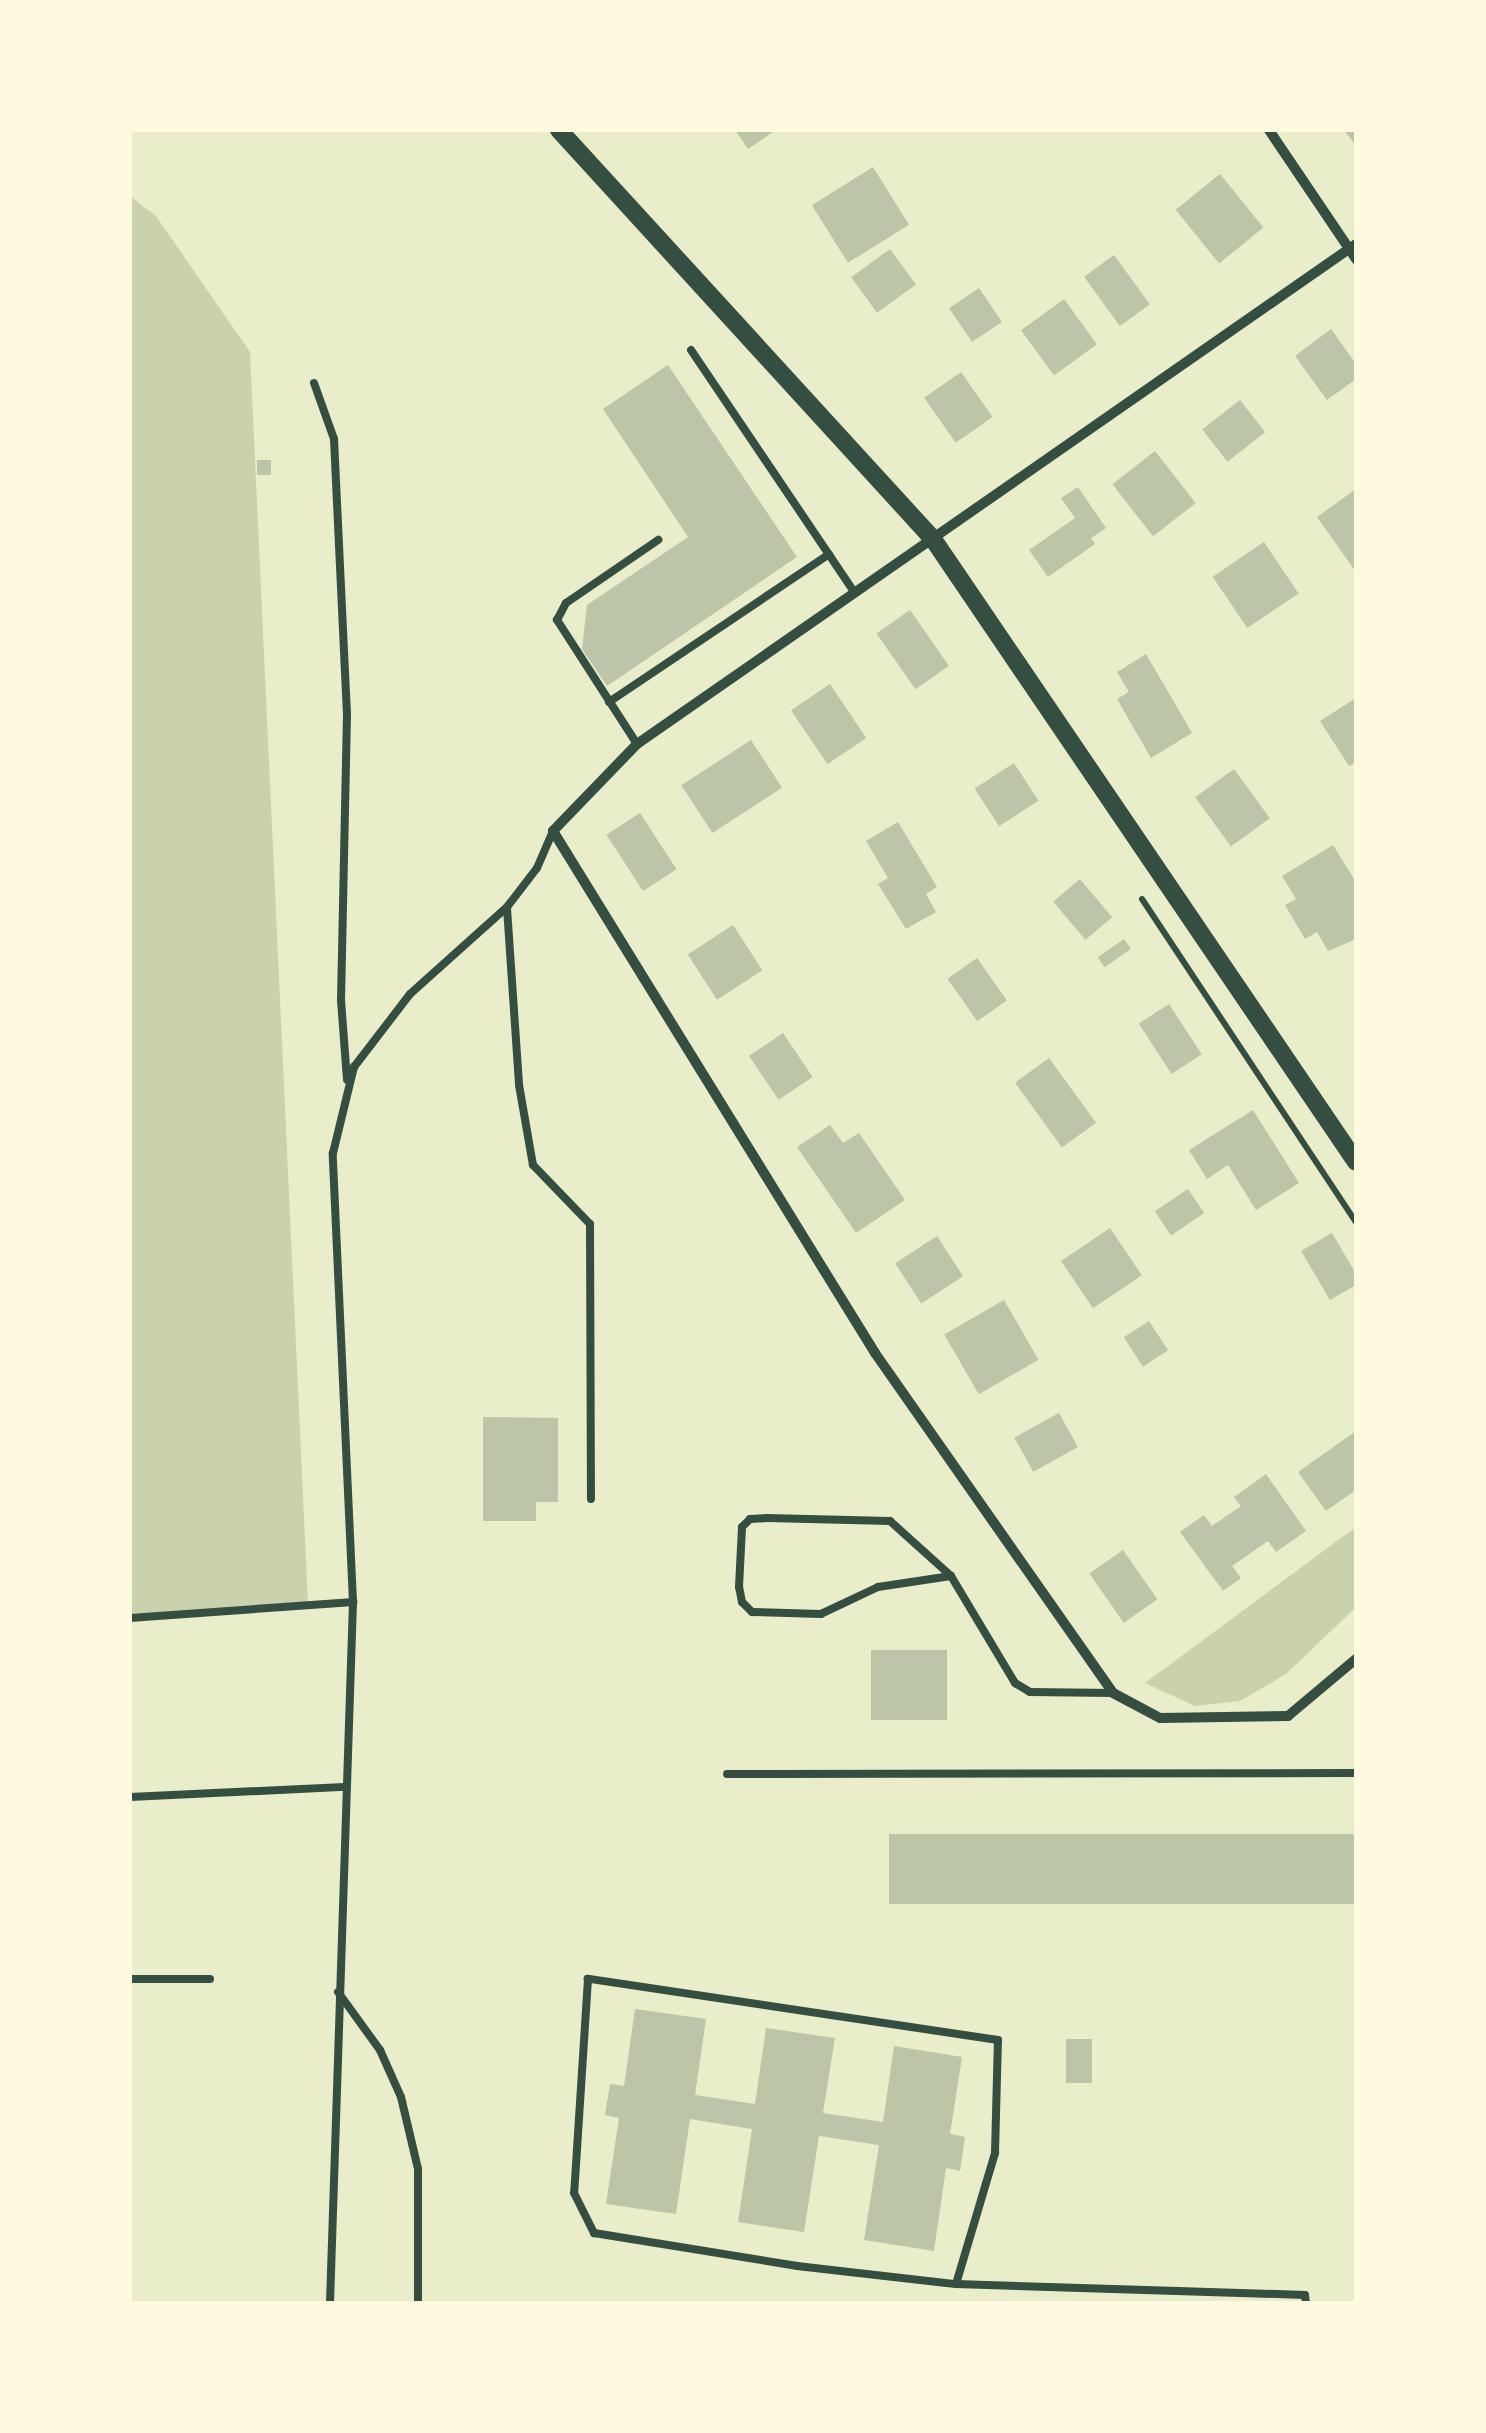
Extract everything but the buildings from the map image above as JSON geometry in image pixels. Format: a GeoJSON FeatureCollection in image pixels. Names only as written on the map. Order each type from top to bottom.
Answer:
{"type":"FeatureCollection","features":[{"type":"Feature","properties":{"kind":"street"},"geometry":{"type":"LineString","coordinates":[[560,130],[933,539],[1356,1162]]}},
{"type":"Feature","properties":{"kind":"street"},"geometry":{"type":"LineString","coordinates":[[1269,130],[1354,251],[637,744],[554,830],[875,1354],[1112,1693],[1160,1718],[1288,1716],[1356,1658]]}},
{"type":"Feature","properties":{"kind":"lane"},"geometry":{"type":"LineString","coordinates":[[691,350],[855,593]]}},
{"type":"Feature","properties":{"kind":"lane"},"geometry":{"type":"LineString","coordinates":[[314,383],[334,439],[335,459],[346,714],[341,1000],[347,1088]]}},
{"type":"Feature","properties":{"kind":"lane"},"geometry":{"type":"LineString","coordinates":[[637,744],[560,630],[558,610],[658,540]]}},
{"type":"Feature","properties":{"kind":"lane"},"geometry":{"type":"LineString","coordinates":[[609,702],[829,554]]}},
{"type":"Feature","properties":{"kind":"lane"},"geometry":{"type":"LineString","coordinates":[[330,2303],[352,1602],[332,1152],[354,1067],[410,994],[506,907],[537,868],[554,830]]}},
{"type":"Feature","properties":{"kind":"lane"},"geometry":{"type":"LineString","coordinates":[[506,907],[519,1086],[533,1165],[590,1224],[591,1499]]}},
{"type":"Feature","properties":{"kind":"lane"},"geometry":{"type":"LineString","coordinates":[[951,1576],[878,1586],[821,1614],[752,1612],[742,1602],[740,1587],[742,1527],[750,1520],[766,1518],[890,1520],[951,1576],[1015,1682],[1030,1692],[1112,1693]]}},
{"type":"Feature","properties":{"kind":"lane"},"geometry":{"type":"LineString","coordinates":[[130,1618],[352,1602]]}},
{"type":"Feature","properties":{"kind":"lane"},"geometry":{"type":"LineString","coordinates":[[727,1774],[1356,1773]]}},
{"type":"Feature","properties":{"kind":"lane"},"geometry":{"type":"LineString","coordinates":[[130,1797],[345,1787]]}},
{"type":"Feature","properties":{"kind":"lane"},"geometry":{"type":"LineString","coordinates":[[130,1979],[210,1979]]}},
{"type":"Feature","properties":{"kind":"lane"},"geometry":{"type":"LineString","coordinates":[[956,2284],[995,2153],[998,2040],[588,1979],[574,2193],[594,2233],[797,2266],[956,2284],[1305,2295],[1306,2303]]}},
{"type":"Feature","properties":{"kind":"lane"},"geometry":{"type":"LineString","coordinates":[[338,1992],[380,2050],[401,2097],[418,2170],[418,2303]]}},
{"type":"Feature","properties":{"kind":"path"},"geometry":{"type":"LineString","coordinates":[[1140,896],[1356,1222]]}},
{"type":"Feature","properties":{"kind":"green space"},"geometry":{"type":"Polygon","coordinates":[[[130,196],[156,216],[250,352],[308,1604],[130,1615],[130,196]]]}},
{"type":"Feature","properties":{"kind":"green space"},"geometry":{"type":"Polygon","coordinates":[[[1356,1527],[1356,1607],[1286,1674],[1240,1701],[1195,1706],[1145,1683],[1356,1527]]]}}]}
